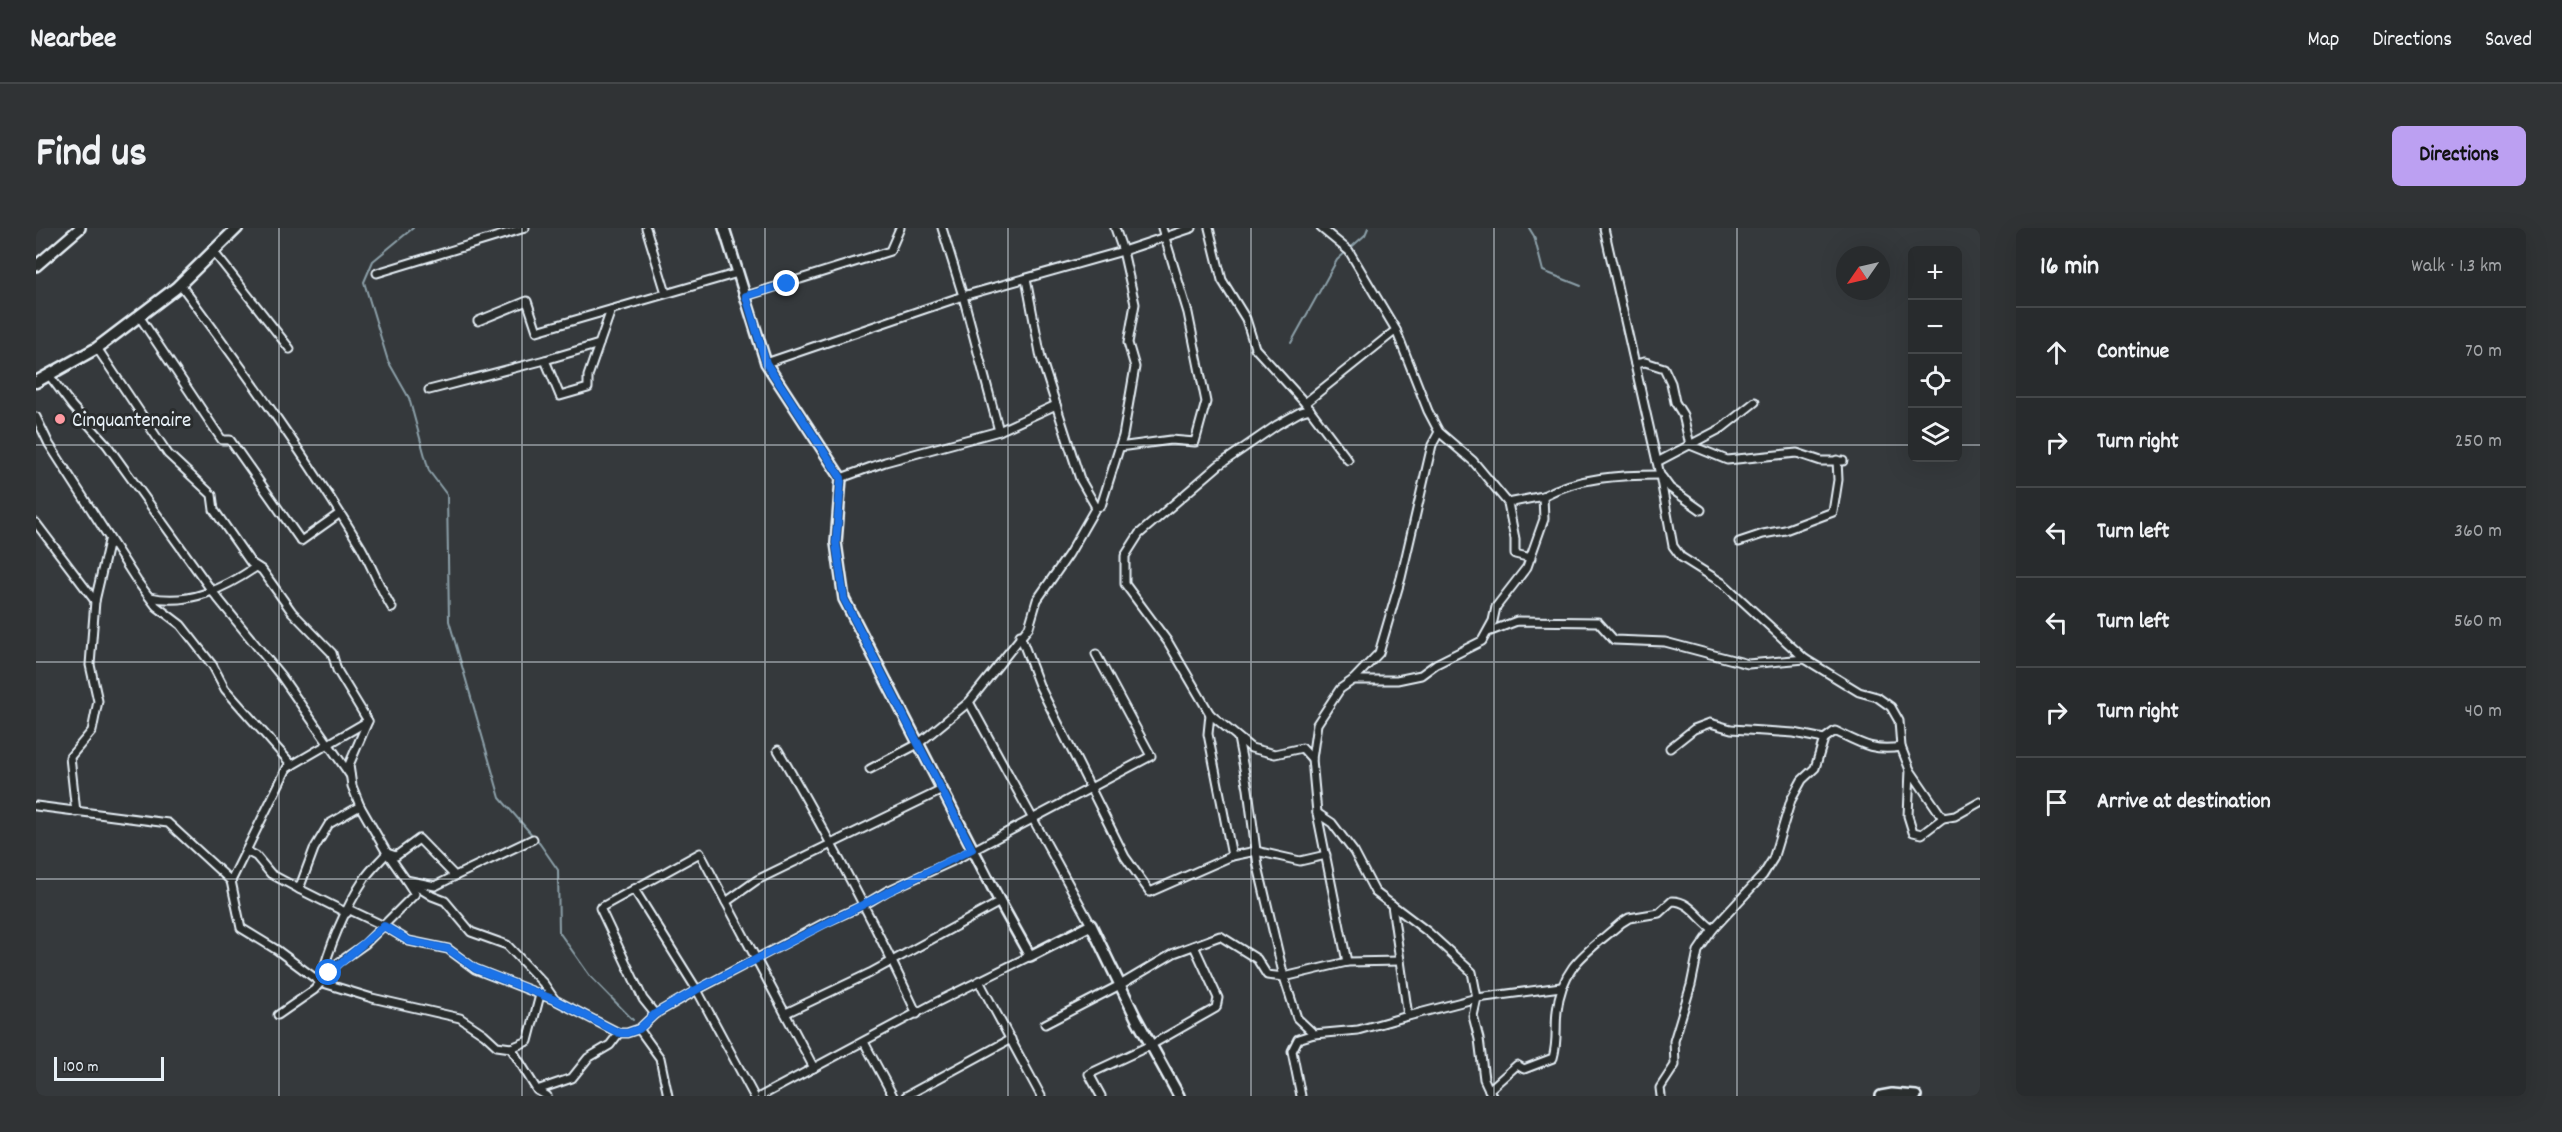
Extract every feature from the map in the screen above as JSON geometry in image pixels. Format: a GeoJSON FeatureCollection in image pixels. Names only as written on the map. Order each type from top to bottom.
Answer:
{"type":"FeatureCollection","features":[{"type":"Feature","properties":{"kind":"main road"},"geometry":{"type":"LineString","coordinates":[[36,382],[97,348],[139,316],[180,284],[237,228]]}},
{"type":"Feature","properties":{"kind":"street"},"geometry":{"type":"LineString","coordinates":[[36,266],[80,228]]}},
{"type":"Feature","properties":{"kind":"street"},"geometry":{"type":"LineString","coordinates":[[377,273],[525,228]]}},
{"type":"Feature","properties":{"kind":"street"},"geometry":{"type":"LineString","coordinates":[[646,228],[666,293]]}},
{"type":"Feature","properties":{"kind":"street"},"geometry":{"type":"LineString","coordinates":[[724,228],[766,363],[841,478],[836,543],[844,599],[972,849],[1030,956]]}},
{"type":"Feature","properties":{"kind":"street"},"geometry":{"type":"LineString","coordinates":[[746,296],[890,251],[900,228]]}},
{"type":"Feature","properties":{"kind":"street"},"geometry":{"type":"LineString","coordinates":[[942,228],[963,296],[999,431]]}},
{"type":"Feature","properties":{"kind":"street"},"geometry":{"type":"LineString","coordinates":[[870,769],[918,744],[969,702],[1020,635],[1029,627],[1037,600],[1069,554],[1096,507],[1101,506],[1119,447],[1135,367],[1128,343],[1135,304],[1124,251],[1115,228]]}},
{"type":"Feature","properties":{"kind":"street"},"geometry":{"type":"LineString","coordinates":[[1119,447],[1172,441],[1195,442],[1206,402],[1188,313],[1162,228]]}},
{"type":"Feature","properties":{"kind":"street"},"geometry":{"type":"LineString","coordinates":[[766,363],[963,296],[1124,251],[1192,228]]}},
{"type":"Feature","properties":{"kind":"street"},"geometry":{"type":"LineString","coordinates":[[1209,228],[1222,280],[1246,319],[1255,348],[1307,406],[1348,460]]}},
{"type":"Feature","properties":{"kind":"street"},"geometry":{"type":"LineString","coordinates":[[1321,228],[1349,251],[1396,330],[1428,411],[1439,432],[1473,461],[1508,503],[1515,539],[1515,554],[1531,558]]}},
{"type":"Feature","properties":{"kind":"street"},"geometry":{"type":"LineString","coordinates":[[1604,228],[1657,462],[1673,546],[1681,557],[1724,584],[1805,659],[1836,680],[1877,698],[1891,707],[1899,721],[1901,747],[1910,771],[1943,818]]}},
{"type":"Feature","properties":{"kind":"street"},"geometry":{"type":"LineString","coordinates":[[213,251],[290,349]]}},
{"type":"Feature","properties":{"kind":"street"},"geometry":{"type":"LineString","coordinates":[[478,321],[527,301],[537,331],[738,273]]}},
{"type":"Feature","properties":{"kind":"street"},"geometry":{"type":"LineString","coordinates":[[1026,279],[1041,358],[1080,479],[1096,507]]}},
{"type":"Feature","properties":{"kind":"street"},"geometry":{"type":"LineString","coordinates":[[180,284],[300,450],[362,549],[392,608]]}},
{"type":"Feature","properties":{"kind":"street"},"geometry":{"type":"LineString","coordinates":[[545,360],[560,396],[588,388],[588,376],[611,309]]}},
{"type":"Feature","properties":{"kind":"street"},"geometry":{"type":"LineString","coordinates":[[139,316],[222,440],[230,440],[301,541],[339,514]]}},
{"type":"Feature","properties":{"kind":"street"},"geometry":{"type":"LineString","coordinates":[[1312,759],[1302,748],[1275,754],[1251,748],[1210,714],[1168,642],[1125,584],[1125,556],[1139,534],[1219,465],[1300,412],[1396,330]]}},
{"type":"Feature","properties":{"kind":"street"},"geometry":{"type":"LineString","coordinates":[[429,390],[599,344]]}},
{"type":"Feature","properties":{"kind":"street"},"geometry":{"type":"LineString","coordinates":[[97,348],[168,453],[212,495],[214,510],[251,564],[262,570],[292,612],[332,653],[337,670],[368,720]]}},
{"type":"Feature","properties":{"kind":"street"},"geometry":{"type":"LineString","coordinates":[[1635,364],[1645,362],[1664,368],[1671,382],[1675,402],[1683,415],[1689,445]]}},
{"type":"Feature","properties":{"kind":"street"},"geometry":{"type":"LineString","coordinates":[[48,375],[107,445],[212,591],[281,676],[351,777]]}},
{"type":"Feature","properties":{"kind":"street"},"geometry":{"type":"LineString","coordinates":[[1657,462],[1722,428],[1755,402]]}},
{"type":"Feature","properties":{"kind":"street"},"geometry":{"type":"LineString","coordinates":[[841,478],[885,462],[999,431],[1056,405]]}},
{"type":"Feature","properties":{"kind":"street"},"geometry":{"type":"LineString","coordinates":[[36,417],[49,444],[109,541],[149,597],[156,606],[181,625],[213,666],[225,689],[292,765]]}},
{"type":"Feature","properties":{"kind":"street"},"geometry":{"type":"LineString","coordinates":[[1347,963],[1317,813],[1312,759],[1317,724],[1340,689],[1353,680],[1379,652],[1401,578],[1432,444],[1439,432]]}},
{"type":"Feature","properties":{"kind":"street"},"geometry":{"type":"LineString","coordinates":[[1689,445],[1727,460],[1797,453],[1821,461],[1840,460],[1833,512],[1785,531],[1763,534],[1738,542]]}},
{"type":"Feature","properties":{"kind":"street"},"geometry":{"type":"LineString","coordinates":[[1508,503],[1543,496],[1561,486],[1597,479],[1630,475],[1660,476],[1670,488],[1701,510]]}},
{"type":"Feature","properties":{"kind":"street"},"geometry":{"type":"LineString","coordinates":[[1353,680],[1396,680],[1421,675],[1436,664],[1482,641],[1493,621],[1496,607],[1527,567],[1531,558],[1545,519],[1543,496]]}},
{"type":"Feature","properties":{"kind":"street"},"geometry":{"type":"LineString","coordinates":[[36,523],[95,602]]}},
{"type":"Feature","properties":{"kind":"street"},"geometry":{"type":"LineString","coordinates":[[76,812],[70,757],[92,731],[98,701],[90,665],[95,602],[109,541]]}},
{"type":"Feature","properties":{"kind":"street"},"geometry":{"type":"LineString","coordinates":[[149,597],[182,601],[238,580],[256,567]]}},
{"type":"Feature","properties":{"kind":"street"},"geometry":{"type":"LineString","coordinates":[[1487,632],[1517,621],[1598,622],[1614,640],[1665,642],[1748,664],[1805,659]]}},
{"type":"Feature","properties":{"kind":"street"},"geometry":{"type":"LineString","coordinates":[[1020,635],[1039,685],[1125,857],[1150,892],[1232,856],[1256,851],[1300,861],[1326,855]]}},
{"type":"Feature","properties":{"kind":"street"},"geometry":{"type":"LineString","coordinates":[[246,851],[256,856],[271,874],[300,889],[384,926],[409,941],[448,949],[476,969],[555,1000],[619,1033],[627,1033],[639,1029],[655,1014],[696,990],[1151,756],[1096,654]]}},
{"type":"Feature","properties":{"kind":"street"},"geometry":{"type":"LineString","coordinates":[[969,702],[1034,818],[1179,1096]]}},
{"type":"Feature","properties":{"kind":"street"},"geometry":{"type":"LineString","coordinates":[[1210,714],[1208,734],[1232,856]]}},
{"type":"Feature","properties":{"kind":"street"},"geometry":{"type":"LineString","coordinates":[[231,880],[287,768],[368,720]]}},
{"type":"Feature","properties":{"kind":"street"},"geometry":{"type":"LineString","coordinates":[[278,1015],[314,990],[338,963],[365,944],[415,894],[387,853],[360,806],[351,777],[349,765],[352,754],[368,720]]}},
{"type":"Feature","properties":{"kind":"street"},"geometry":{"type":"LineString","coordinates":[[1670,748],[1694,729],[1710,723],[1731,729],[1794,733],[1824,739]]}},
{"type":"Feature","properties":{"kind":"street"},"geometry":{"type":"LineString","coordinates":[[1661,1096],[1660,1088],[1675,1065],[1674,1041],[1691,985],[1698,951],[1713,929],[1763,875],[1773,859],[1791,800],[1802,780],[1815,768],[1824,739],[1835,731],[1869,747],[1885,750],[1901,747]]}},
{"type":"Feature","properties":{"kind":"street"},"geometry":{"type":"LineString","coordinates":[[1238,738],[1248,789],[1256,851],[1284,977],[1297,1018],[1314,1034]]}},
{"type":"Feature","properties":{"kind":"street"},"geometry":{"type":"LineString","coordinates":[[778,750],[833,845],[917,1014]]}},
{"type":"Feature","properties":{"kind":"street"},"geometry":{"type":"LineString","coordinates":[[1910,771],[1908,816],[1913,832],[1922,834],[1943,818],[1955,816],[1980,802]]}},
{"type":"Feature","properties":{"kind":"street"},"geometry":{"type":"LineString","coordinates":[[726,902],[757,880],[942,790]]}},
{"type":"Feature","properties":{"kind":"street"},"geometry":{"type":"LineString","coordinates":[[36,806],[168,823],[231,880],[241,928],[277,950],[320,982],[372,998],[460,1018],[497,1046],[512,1048],[528,1041],[540,995]]}},
{"type":"Feature","properties":{"kind":"street"},"geometry":{"type":"LineString","coordinates":[[300,889],[314,849],[329,824],[360,806]]}},
{"type":"Feature","properties":{"kind":"street"},"geometry":{"type":"LineString","coordinates":[[1317,813],[1332,823],[1354,852],[1375,892],[1428,932],[1472,972],[1478,998],[1473,1016],[1479,1039],[1484,1079],[1490,1093],[1517,1065],[1524,1070],[1553,1058],[1557,1045],[1556,1017],[1561,987],[1576,960],[1621,923],[1629,918],[1641,918],[1659,913],[1672,901],[1682,901],[1695,912],[1701,921],[1713,929]]}},
{"type":"Feature","properties":{"kind":"street"},"geometry":{"type":"LineString","coordinates":[[387,853],[396,856],[419,839],[455,876]]}},
{"type":"Feature","properties":{"kind":"street"},"geometry":{"type":"LineString","coordinates":[[406,880],[435,886],[533,839]]}},
{"type":"Feature","properties":{"kind":"street"},"geometry":{"type":"LineString","coordinates":[[320,982],[325,963],[366,876],[387,853]]}},
{"type":"Feature","properties":{"kind":"street"},"geometry":{"type":"LineString","coordinates":[[655,1014],[643,999],[600,908],[700,853],[814,1068]]}},
{"type":"Feature","properties":{"kind":"street"},"geometry":{"type":"LineString","coordinates":[[406,880],[445,901],[471,932],[507,945],[544,984],[555,1000]]}},
{"type":"Feature","properties":{"kind":"street"},"geometry":{"type":"LineString","coordinates":[[634,889],[696,990],[754,1096]]}},
{"type":"Feature","properties":{"kind":"street"},"geometry":{"type":"LineString","coordinates":[[786,1013],[892,961],[1000,902]]}},
{"type":"Feature","properties":{"kind":"street"},"geometry":{"type":"LineString","coordinates":[[1392,905],[1408,1016]]}},
{"type":"Feature","properties":{"kind":"street"},"geometry":{"type":"LineString","coordinates":[[761,1096],[980,981],[1091,926]]}},
{"type":"Feature","properties":{"kind":"street"},"geometry":{"type":"LineString","coordinates":[[1045,1024],[1120,985],[1174,953],[1220,936],[1257,959],[1267,975],[1284,977],[1347,963],[1400,961]]}},
{"type":"Feature","properties":{"kind":"street"},"geometry":{"type":"LineString","coordinates":[[1101,1096],[1089,1074],[1151,1045],[1216,1008],[1218,998],[1194,946]]}},
{"type":"Feature","properties":{"kind":"street"},"geometry":{"type":"LineString","coordinates":[[980,981],[1041,1096]]}},
{"type":"Feature","properties":{"kind":"street"},"geometry":{"type":"LineString","coordinates":[[1301,1096],[1292,1051],[1298,1039],[1314,1034],[1358,1030],[1478,998],[1561,987]]}},
{"type":"Feature","properties":{"kind":"street"},"geometry":{"type":"LineString","coordinates":[[639,1029],[660,1059],[668,1096]]}},
{"type":"Feature","properties":{"kind":"street"},"geometry":{"type":"LineString","coordinates":[[537,1090],[572,1078],[588,1058],[610,1045],[619,1033]]}},
{"type":"Feature","properties":{"kind":"street"},"geometry":{"type":"LineString","coordinates":[[906,1096],[1011,1039]]}},
{"type":"Feature","properties":{"kind":"street"},"geometry":{"type":"LineString","coordinates":[[864,1042],[893,1096]]}},
{"type":"Feature","properties":{"kind":"street"},"geometry":{"type":"LineString","coordinates":[[512,1048],[537,1090],[547,1096]]}},
{"type":"Feature","properties":{"kind":"street"},"geometry":{"type":"LineString","coordinates":[[1881,1096],[1892,1094],[1916,1096]]}},
{"type":"Feature","properties":{"kind":"waterway"},"geometry":{"type":"LineString","coordinates":[[413,228],[373,261],[364,282],[388,361],[409,398],[429,471],[447,495],[449,621],[500,798],[540,844],[558,870],[559,932],[590,976],[633,1020]]}},
{"type":"Feature","properties":{"kind":"waterway"},"geometry":{"type":"LineString","coordinates":[[1291,343],[1337,260],[1365,235],[1368,228]]}},
{"type":"Feature","properties":{"kind":"waterway"},"geometry":{"type":"LineString","coordinates":[[1529,228],[1534,236],[1543,271],[1581,286]]}},
{"type":"Feature","properties":{"kind":"place","name":"Cinquantenaire"},"geometry":{"type":"Point","coordinates":[60,419]}},
{"type":"Feature","properties":{"kind":"route"},"geometry":{"type":"LineString","coordinates":[[329,973],[384,926],[409,941],[448,949],[476,969],[555,1000],[619,1033],[627,1033],[639,1029],[655,1014],[696,990],[758,960],[887,891],[953,861],[972,849],[844,599],[836,543],[841,478],[766,363],[746,296],[787,284]]}}]}
